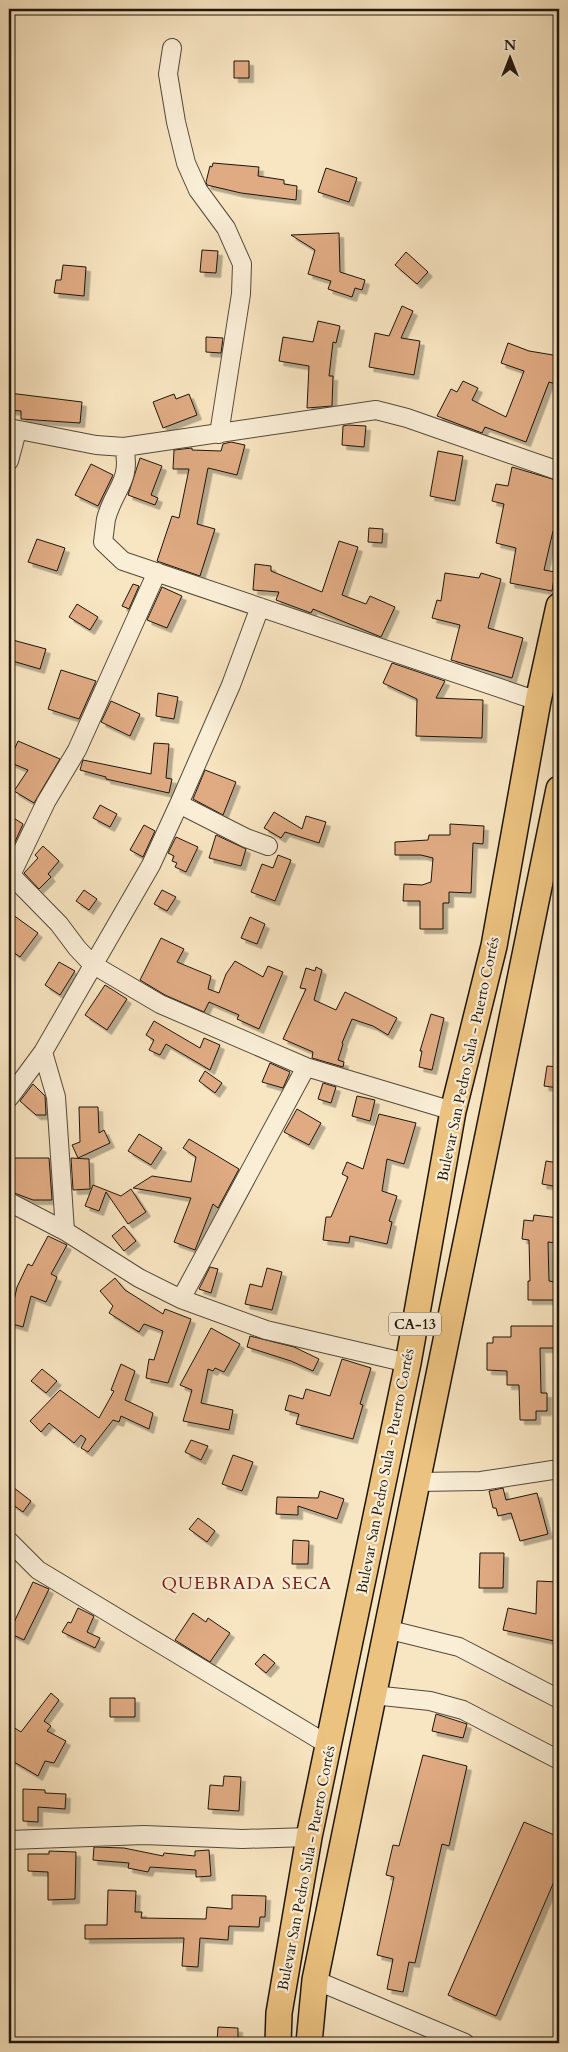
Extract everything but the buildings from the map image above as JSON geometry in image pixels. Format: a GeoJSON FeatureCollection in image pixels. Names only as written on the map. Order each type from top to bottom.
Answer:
{"type":"FeatureCollection","features":[{"type":"Feature","properties":{"kind":"highway","name":"Bulevar San Pedro Sula - Puerto Cortés"},"geometry":{"type":"LineString","coordinates":[[278,2043],[279,2014],[309,1837],[330,1746],[408,1363],[453,1111],[494,946],[538,700],[559,606]]}},
{"type":"Feature","properties":{"kind":"highway","name":"Bulevar San Pedro Sula - Puerto Cortés"},"geometry":{"type":"LineString","coordinates":[[309,2043],[315,1980],[417,1482],[553,848],[559,789]]}},
{"type":"Feature","properties":{"kind":"street"},"geometry":{"type":"LineString","coordinates":[[172,48],[168,74],[176,122],[186,164],[198,190],[226,228],[242,264],[241,294],[219,434]]}},
{"type":"Feature","properties":{"kind":"street"},"geometry":{"type":"LineString","coordinates":[[9,461],[13,430],[96,445],[124,447],[376,410],[407,418],[559,471]]}},
{"type":"Feature","properties":{"kind":"street"},"geometry":{"type":"LineString","coordinates":[[124,447],[128,463],[122,484],[107,517],[103,542],[124,561],[538,700]]}},
{"type":"Feature","properties":{"kind":"street"},"geometry":{"type":"LineString","coordinates":[[157,572],[77,750],[46,802],[10,874],[60,924],[77,948],[92,964],[160,1004],[306,1067],[453,1111]]}},
{"type":"Feature","properties":{"kind":"street"},"geometry":{"type":"LineString","coordinates":[[9,1098],[43,1052],[92,964],[151,865],[231,685],[260,607]]}},
{"type":"Feature","properties":{"kind":"street"},"geometry":{"type":"LineString","coordinates":[[179,804],[246,838],[268,846]]}},
{"type":"Feature","properties":{"kind":"street"},"geometry":{"type":"LineString","coordinates":[[43,1052],[56,1097],[65,1231]]}},
{"type":"Feature","properties":{"kind":"street"},"geometry":{"type":"LineString","coordinates":[[181,1299],[306,1067]]}},
{"type":"Feature","properties":{"kind":"street"},"geometry":{"type":"LineString","coordinates":[[9,1202],[65,1231],[139,1278],[181,1299],[266,1330],[408,1363]]}},
{"type":"Feature","properties":{"kind":"street"},"geometry":{"type":"LineString","coordinates":[[417,1482],[481,1481],[559,1469]]}},
{"type":"Feature","properties":{"kind":"street"},"geometry":{"type":"LineString","coordinates":[[9,1541],[38,1570],[330,1746]]}},
{"type":"Feature","properties":{"kind":"street"},"geometry":{"type":"LineString","coordinates":[[386,1630],[459,1647],[559,1700]]}},
{"type":"Feature","properties":{"kind":"street"},"geometry":{"type":"LineString","coordinates":[[373,1696],[430,1701],[463,1710],[559,1760]]}},
{"type":"Feature","properties":{"kind":"street"},"geometry":{"type":"LineString","coordinates":[[9,1840],[144,1835],[242,1839],[309,1837]]}},
{"type":"Feature","properties":{"kind":"street"},"geometry":{"type":"LineString","coordinates":[[315,1980],[465,2043]]}},
{"type":"Feature","properties":{"kind":"district","name":"QUEBRADA SECA"},"geometry":{"type":"Point","coordinates":[247,1583]}}]}
